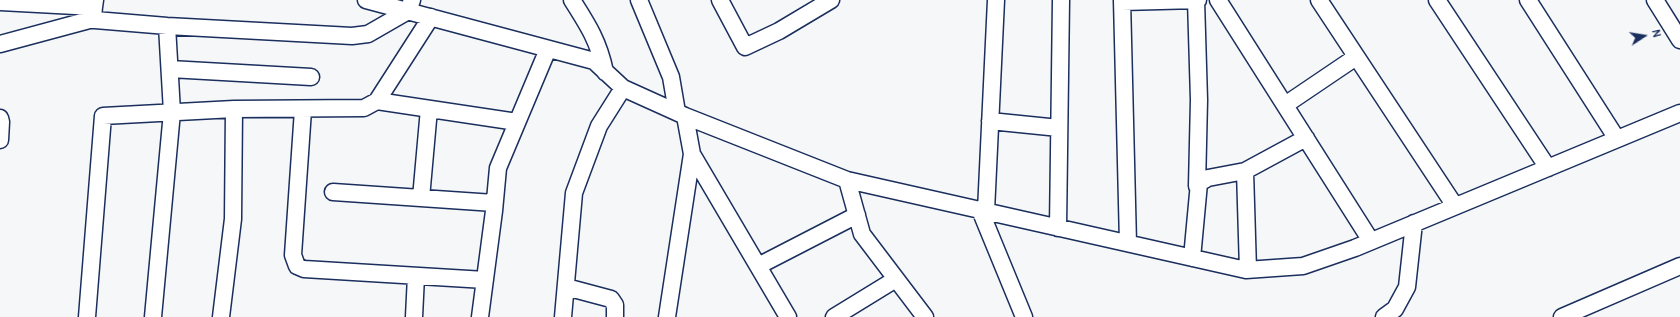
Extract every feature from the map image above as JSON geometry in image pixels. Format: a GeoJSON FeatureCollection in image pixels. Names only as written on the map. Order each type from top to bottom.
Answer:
{"type":"FeatureCollection","features":[{"type":"Feature","properties":{"kind":"street"},"geometry":{"type":"LineString","coordinates":[[366,0],[410,6],[430,18],[594,61],[623,88],[681,114],[847,180],[1248,270],[1303,266],[1371,241],[1680,113]]}},
{"type":"Feature","properties":{"kind":"street"},"geometry":{"type":"LineString","coordinates":[[572,0],[592,31],[601,51],[605,72]]}},
{"type":"Feature","properties":{"kind":"street"},"geometry":{"type":"LineString","coordinates":[[639,0],[671,77],[692,154],[788,317]]}},
{"type":"Feature","properties":{"kind":"street"},"geometry":{"type":"LineString","coordinates":[[720,0],[745,48],[779,31],[831,0]]}},
{"type":"Feature","properties":{"kind":"street"},"geometry":{"type":"LineString","coordinates":[[996,0],[990,121],[983,211],[1024,317]]}},
{"type":"Feature","properties":{"kind":"street"},"geometry":{"type":"LineString","coordinates":[[1058,228],[1061,0]]}},
{"type":"Feature","properties":{"kind":"street"},"geometry":{"type":"LineString","coordinates":[[1128,243],[1122,1],[1196,0],[1199,100],[1197,186],[1192,258]]}},
{"type":"Feature","properties":{"kind":"street"},"geometry":{"type":"LineString","coordinates":[[1218,0],[1371,241]]}},
{"type":"Feature","properties":{"kind":"street"},"geometry":{"type":"LineString","coordinates":[[1319,0],[1455,206]]}},
{"type":"Feature","properties":{"kind":"street"},"geometry":{"type":"LineString","coordinates":[[1437,0],[1548,168]]}},
{"type":"Feature","properties":{"kind":"street"},"geometry":{"type":"LineString","coordinates":[[1528,0],[1617,139]]}},
{"type":"Feature","properties":{"kind":"street"},"geometry":{"type":"LineString","coordinates":[[1655,0],[1680,40]]}},
{"type":"Feature","properties":{"kind":"street"},"geometry":{"type":"LineString","coordinates":[[0,2],[94,9],[167,26],[352,36],[368,34],[410,6]]}},
{"type":"Feature","properties":{"kind":"street"},"geometry":{"type":"LineString","coordinates":[[0,44],[94,9]]}},
{"type":"Feature","properties":{"kind":"street"},"geometry":{"type":"LineString","coordinates":[[87,317],[103,116],[234,109],[303,110],[364,108],[377,101],[430,18]]}},
{"type":"Feature","properties":{"kind":"street"},"geometry":{"type":"LineString","coordinates":[[153,317],[172,112],[167,26]]}},
{"type":"Feature","properties":{"kind":"street"},"geometry":{"type":"LineString","coordinates":[[480,317],[498,168],[548,49]]}},
{"type":"Feature","properties":{"kind":"street"},"geometry":{"type":"LineString","coordinates":[[1285,105],[1356,57]]}},
{"type":"Feature","properties":{"kind":"street"},"geometry":{"type":"LineString","coordinates":[[170,69],[311,77]]}},
{"type":"Feature","properties":{"kind":"street"},"geometry":{"type":"LineString","coordinates":[[563,317],[574,193],[599,126],[623,88]]}},
{"type":"Feature","properties":{"kind":"street"},"geometry":{"type":"LineString","coordinates":[[377,101],[517,122]]}},
{"type":"Feature","properties":{"kind":"street"},"geometry":{"type":"LineString","coordinates":[[220,317],[232,219],[234,109]]}},
{"type":"Feature","properties":{"kind":"street"},"geometry":{"type":"LineString","coordinates":[[421,198],[430,109]]}},
{"type":"Feature","properties":{"kind":"street"},"geometry":{"type":"LineString","coordinates":[[303,110],[293,255],[297,266],[304,269],[485,280]]}},
{"type":"Feature","properties":{"kind":"street"},"geometry":{"type":"LineString","coordinates":[[0,118],[0,140]]}},
{"type":"Feature","properties":{"kind":"street"},"geometry":{"type":"LineString","coordinates":[[990,121],[1059,128]]}},
{"type":"Feature","properties":{"kind":"street"},"geometry":{"type":"LineString","coordinates":[[1197,186],[1202,180],[1208,178],[1245,171],[1306,138]]}},
{"type":"Feature","properties":{"kind":"street"},"geometry":{"type":"LineString","coordinates":[[667,317],[692,154]]}},
{"type":"Feature","properties":{"kind":"street"},"geometry":{"type":"LineString","coordinates":[[1245,171],[1248,270]]}},
{"type":"Feature","properties":{"kind":"street"},"geometry":{"type":"LineString","coordinates":[[847,180],[862,234],[925,317]]}},
{"type":"Feature","properties":{"kind":"street"},"geometry":{"type":"LineString","coordinates":[[333,192],[494,203]]}},
{"type":"Feature","properties":{"kind":"street"},"geometry":{"type":"LineString","coordinates":[[758,266],[857,216]]}},
{"type":"Feature","properties":{"kind":"street"},"geometry":{"type":"LineString","coordinates":[[1384,317],[1395,309],[1407,287],[1414,223]]}},
{"type":"Feature","properties":{"kind":"street"},"geometry":{"type":"LineString","coordinates":[[1562,317],[1680,266]]}},
{"type":"Feature","properties":{"kind":"street"},"geometry":{"type":"LineString","coordinates":[[414,317],[416,276]]}},
{"type":"Feature","properties":{"kind":"street"},"geometry":{"type":"LineString","coordinates":[[834,317],[896,279]]}},
{"type":"Feature","properties":{"kind":"street"},"geometry":{"type":"LineString","coordinates":[[566,287],[611,300],[615,305],[615,317]]}}]}
